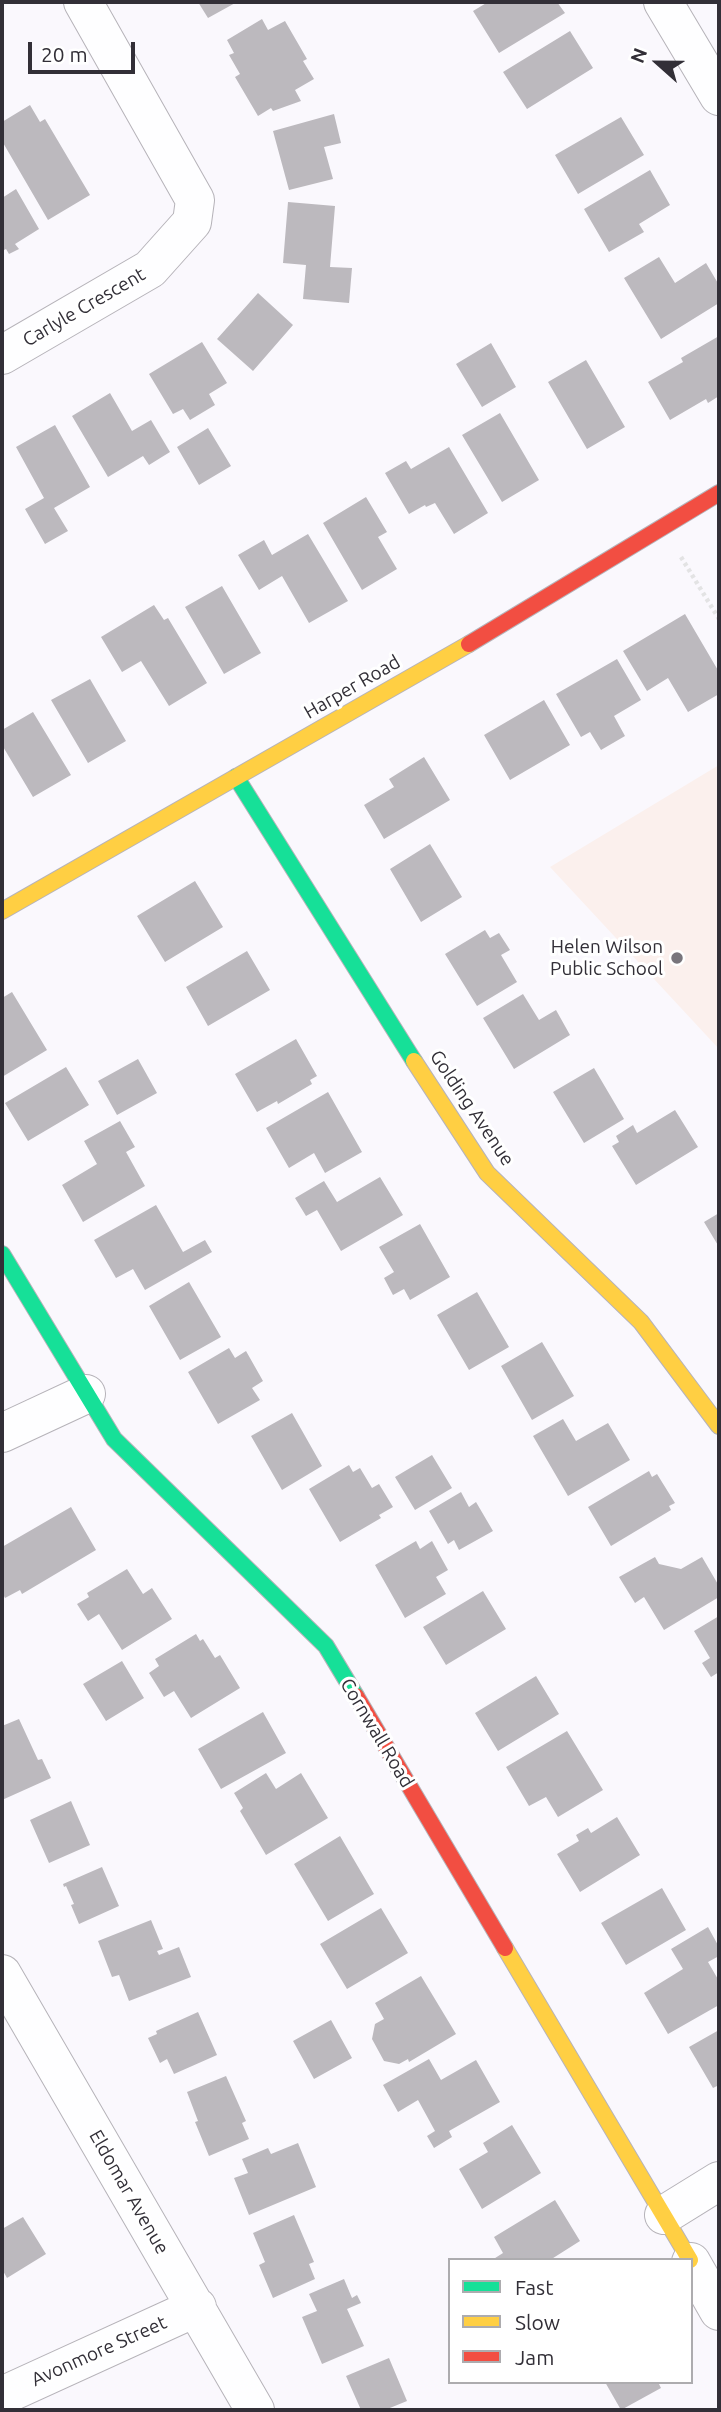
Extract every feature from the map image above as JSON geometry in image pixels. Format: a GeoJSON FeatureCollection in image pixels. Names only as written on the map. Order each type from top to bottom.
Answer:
{"type":"FeatureCollection","features":[{"type":"Feature","properties":{"kind":"street","name":"Carlyle Crescent"},"geometry":{"type":"LineString","coordinates":[[2,355],[150,269],[192,222],[195,200],[83,2]]}},
{"type":"Feature","properties":{"kind":"street"},"geometry":{"type":"LineString","coordinates":[[663,2],[719,96]]}},
{"type":"Feature","properties":{"kind":"street","name":"Harper Road"},"geometry":{"type":"LineString","coordinates":[[2,911],[415,676],[719,493]]}},
{"type":"Feature","properties":{"kind":"street","name":"Golding Avenue"},"geometry":{"type":"LineString","coordinates":[[236,777],[380,1009],[487,1173],[642,1322],[719,1426]]}},
{"type":"Feature","properties":{"kind":"street","name":"Cornwall Road"},"geometry":{"type":"LineString","coordinates":[[2,1254],[114,1439],[326,1646],[689,2258]]}},
{"type":"Feature","properties":{"kind":"street"},"geometry":{"type":"LineString","coordinates":[[2,1433],[86,1394]]}},
{"type":"Feature","properties":{"kind":"street","name":"Eldomar Avenue"},"geometry":{"type":"LineString","coordinates":[[2,1974],[255,2410]]}},
{"type":"Feature","properties":{"kind":"street"},"geometry":{"type":"LineString","coordinates":[[664,2215],[719,2181]]}},
{"type":"Feature","properties":{"kind":"street","name":"Cornwall Road"},"geometry":{"type":"LineString","coordinates":[[693,2265],[719,2311]]}},
{"type":"Feature","properties":{"kind":"street","name":"Avonmore Street"},"geometry":{"type":"LineString","coordinates":[[2,2396],[197,2307]]}},
{"type":"Feature","properties":{"kind":"path"},"geometry":{"type":"LineString","coordinates":[[661,528],[691,571],[719,619]]}},
{"type":"Feature","properties":{"kind":"shaded area","name":"Helen Wilson Public School"},"geometry":{"type":"Polygon","coordinates":[[[719,765],[719,1049],[550,867],[719,765]]]}},
{"type":"Feature","properties":{"kind":"building"},"geometry":{"type":"Polygon","coordinates":[[[198,2],[237,2],[208,18],[198,2]]]}},
{"type":"Feature","properties":{"kind":"building"},"geometry":{"type":"Polygon","coordinates":[[[488,2],[557,2],[565,13],[499,53],[473,11],[488,2]]]}},
{"type":"Feature","properties":{"kind":"building"},"geometry":{"type":"Polygon","coordinates":[[[262,19],[268,30],[285,21],[307,59],[303,61],[314,79],[295,90],[301,101],[273,111],[271,108],[258,116],[235,77],[240,74],[229,55],[234,53],[227,40],[262,19]]]}},
{"type":"Feature","properties":{"kind":"building"},"geometry":{"type":"Polygon","coordinates":[[[570,31],[593,68],[527,109],[503,72],[570,31]]]}},
{"type":"Feature","properties":{"kind":"building"},"geometry":{"type":"Polygon","coordinates":[[[30,105],[40,122],[45,119],[90,195],[48,220],[2,141],[2,122],[30,105]]]}},
{"type":"Feature","properties":{"kind":"building"},"geometry":{"type":"Polygon","coordinates":[[[334,114],[341,143],[324,147],[333,179],[289,190],[273,131],[334,114]]]}},
{"type":"Feature","properties":{"kind":"building"},"geometry":{"type":"Polygon","coordinates":[[[621,117],[644,155],[578,194],[555,155],[621,117]]]}},
{"type":"Feature","properties":{"kind":"building"},"geometry":{"type":"Polygon","coordinates":[[[650,170],[670,205],[639,224],[644,232],[609,252],[584,209],[650,170]]]}},
{"type":"Feature","properties":{"kind":"building"},"geometry":{"type":"Polygon","coordinates":[[[16,189],[39,229],[15,244],[19,249],[9,254],[6,249],[2,251],[2,198],[16,189]]]}},
{"type":"Feature","properties":{"kind":"building"},"geometry":{"type":"Polygon","coordinates":[[[288,202],[335,206],[330,267],[352,268],[349,303],[303,299],[306,265],[283,263],[288,202]]]}},
{"type":"Feature","properties":{"kind":"building"},"geometry":{"type":"Polygon","coordinates":[[[659,257],[675,283],[706,263],[719,285],[719,303],[661,339],[624,278],[659,257]]]}},
{"type":"Feature","properties":{"kind":"building"},"geometry":{"type":"Polygon","coordinates":[[[258,293],[293,325],[253,371],[217,339],[258,293]]]}},
{"type":"Feature","properties":{"kind":"building"},"geometry":{"type":"Polygon","coordinates":[[[719,336],[719,396],[708,403],[706,399],[670,420],[648,382],[683,362],[681,358],[719,336]]]}},
{"type":"Feature","properties":{"kind":"building"},"geometry":{"type":"Polygon","coordinates":[[[202,342],[227,383],[209,394],[215,405],[190,420],[183,409],[173,414],[149,374],[202,342]]]}},
{"type":"Feature","properties":{"kind":"building"},"geometry":{"type":"Polygon","coordinates":[[[491,343],[516,387],[482,407],[456,364],[491,343]]]}},
{"type":"Feature","properties":{"kind":"building"},"geometry":{"type":"Polygon","coordinates":[[[586,360],[625,427],[587,449],[548,382],[586,360]]]}},
{"type":"Feature","properties":{"kind":"building"},"geometry":{"type":"Polygon","coordinates":[[[110,393],[132,431],[151,420],[170,452],[149,465],[143,456],[108,477],[72,416],[110,393]]]}},
{"type":"Feature","properties":{"kind":"building"},"geometry":{"type":"Polygon","coordinates":[[[500,413],[539,480],[502,502],[462,435],[500,413]]]}},
{"type":"Feature","properties":{"kind":"building"},"geometry":{"type":"Polygon","coordinates":[[[55,425],[90,487],[54,508],[68,531],[45,544],[25,509],[44,498],[16,447],[55,425]]]}},
{"type":"Feature","properties":{"kind":"building"},"geometry":{"type":"Polygon","coordinates":[[[208,428],[231,466],[199,485],[177,447],[208,428]]]}},
{"type":"Feature","properties":{"kind":"building"},"geometry":{"type":"Polygon","coordinates":[[[449,447],[488,513],[454,534],[435,503],[409,514],[385,473],[406,461],[411,469],[449,447]]]}},
{"type":"Feature","properties":{"kind":"building"},"geometry":{"type":"Polygon","coordinates":[[[366,497],[387,532],[378,537],[397,569],[362,590],[323,523],[366,497]]]}},
{"type":"Feature","properties":{"kind":"building"},"geometry":{"type":"Polygon","coordinates":[[[308,534],[348,601],[309,623],[282,576],[259,590],[238,555],[264,540],[272,555],[308,534]]]}},
{"type":"Feature","properties":{"kind":"building"},"geometry":{"type":"Polygon","coordinates":[[[222,586],[261,653],[224,674],[185,607],[222,586]]]}},
{"type":"Feature","properties":{"kind":"building"},"geometry":{"type":"Polygon","coordinates":[[[154,605],[164,620],[168,618],[207,683],[169,706],[141,661],[122,672],[101,637],[154,605]]]}},
{"type":"Feature","properties":{"kind":"building"},"geometry":{"type":"Polygon","coordinates":[[[685,614],[719,672],[719,694],[688,712],[668,678],[647,691],[623,651],[685,614]]]}},
{"type":"Feature","properties":{"kind":"building"},"geometry":{"type":"Polygon","coordinates":[[[617,659],[641,700],[614,716],[625,736],[601,750],[590,732],[581,737],[556,694],[617,659]]]}},
{"type":"Feature","properties":{"kind":"building"},"geometry":{"type":"Polygon","coordinates":[[[90,679],[126,741],[88,763],[51,700],[90,679]]]}},
{"type":"Feature","properties":{"kind":"building"},"geometry":{"type":"Polygon","coordinates":[[[544,700],[570,745],[510,780],[484,735],[544,700]]]}},
{"type":"Feature","properties":{"kind":"building"},"geometry":{"type":"Polygon","coordinates":[[[33,712],[71,775],[33,797],[2,745],[2,730],[33,712]]]}},
{"type":"Feature","properties":{"kind":"building"},"geometry":{"type":"Polygon","coordinates":[[[424,757],[450,800],[384,839],[364,805],[394,787],[389,779],[424,757]]]}},
{"type":"Feature","properties":{"kind":"building"},"geometry":{"type":"Polygon","coordinates":[[[430,844],[462,897],[421,922],[390,869],[430,844]]]}},
{"type":"Feature","properties":{"kind":"building"},"geometry":{"type":"Polygon","coordinates":[[[195,881],[223,927],[165,962],[137,916],[195,881]]]}},
{"type":"Feature","properties":{"kind":"building"},"geometry":{"type":"Polygon","coordinates":[[[485,930],[490,938],[499,933],[510,950],[501,955],[517,982],[477,1006],[445,954],[485,930]]]}},
{"type":"Feature","properties":{"kind":"building"},"geometry":{"type":"Polygon","coordinates":[[[247,951],[270,990],[208,1026],[186,987],[247,951]]]}},
{"type":"Feature","properties":{"kind":"building"},"geometry":{"type":"Polygon","coordinates":[[[12,992],[47,1050],[2,1077],[2,998],[12,992]]]}},
{"type":"Feature","properties":{"kind":"building"},"geometry":{"type":"Polygon","coordinates":[[[523,994],[539,1020],[556,1010],[570,1035],[514,1069],[483,1018],[523,994]]]}},
{"type":"Feature","properties":{"kind":"building"},"geometry":{"type":"Polygon","coordinates":[[[296,1039],[317,1076],[310,1080],[312,1084],[278,1104],[277,1101],[257,1112],[235,1074],[296,1039]]]}},
{"type":"Feature","properties":{"kind":"building"},"geometry":{"type":"Polygon","coordinates":[[[138,1059],[157,1093],[117,1115],[98,1081],[138,1059]]]}},
{"type":"Feature","properties":{"kind":"building"},"geometry":{"type":"Polygon","coordinates":[[[66,1067],[89,1105],[28,1141],[5,1103],[66,1067]]]}},
{"type":"Feature","properties":{"kind":"building"},"geometry":{"type":"Polygon","coordinates":[[[594,1068],[624,1119],[584,1143],[553,1092],[594,1068]]]}},
{"type":"Feature","properties":{"kind":"building"},"geometry":{"type":"Polygon","coordinates":[[[328,1092],[362,1152],[325,1173],[314,1153],[289,1168],[266,1128],[328,1092]]]}},
{"type":"Feature","properties":{"kind":"building"},"geometry":{"type":"Polygon","coordinates":[[[675,1110],[698,1147],[636,1185],[612,1146],[619,1142],[616,1136],[633,1125],[637,1133],[675,1110]]]}},
{"type":"Feature","properties":{"kind":"building"},"geometry":{"type":"Polygon","coordinates":[[[120,1121],[135,1147],[126,1152],[145,1186],[83,1222],[62,1185],[97,1164],[84,1141],[120,1121]]]}},
{"type":"Feature","properties":{"kind":"building"},"geometry":{"type":"Polygon","coordinates":[[[380,1177],[403,1215],[341,1251],[317,1210],[306,1216],[295,1198],[324,1181],[337,1202],[380,1177]]]}},
{"type":"Feature","properties":{"kind":"building"},"geometry":{"type":"Polygon","coordinates":[[[156,1205],[183,1252],[205,1240],[212,1252],[145,1290],[133,1269],[116,1278],[94,1240],[156,1205]]]}},
{"type":"Feature","properties":{"kind":"building"},"geometry":{"type":"Polygon","coordinates":[[[719,1213],[719,1247],[704,1222],[719,1213]]]}},
{"type":"Feature","properties":{"kind":"building"},"geometry":{"type":"Polygon","coordinates":[[[420,1224],[450,1277],[410,1300],[404,1289],[393,1295],[384,1278],[394,1272],[379,1247],[420,1224]]]}},
{"type":"Feature","properties":{"kind":"building"},"geometry":{"type":"Polygon","coordinates":[[[189,1282],[221,1337],[180,1360],[149,1306],[189,1282]]]}},
{"type":"Feature","properties":{"kind":"building"},"geometry":{"type":"Polygon","coordinates":[[[477,1292],[509,1347],[469,1370],[437,1315],[477,1292]]]}},
{"type":"Feature","properties":{"kind":"building"},"geometry":{"type":"Polygon","coordinates":[[[542,1342],[574,1396],[532,1420],[501,1366],[542,1342]]]}},
{"type":"Feature","properties":{"kind":"building"},"geometry":{"type":"Polygon","coordinates":[[[229,1348],[235,1358],[246,1351],[263,1381],[252,1388],[260,1400],[218,1424],[188,1372],[229,1348]]]}},
{"type":"Feature","properties":{"kind":"building"},"geometry":{"type":"Polygon","coordinates":[[[292,1413],[322,1466],[282,1490],[251,1436],[292,1413]]]}},
{"type":"Feature","properties":{"kind":"building"},"geometry":{"type":"Polygon","coordinates":[[[563,1419],[576,1441],[608,1423],[630,1460],[568,1496],[533,1436],[563,1419]]]}},
{"type":"Feature","properties":{"kind":"building"},"geometry":{"type":"Polygon","coordinates":[[[432,1455],[452,1488],[415,1510],[395,1477],[432,1455]]]}},
{"type":"Feature","properties":{"kind":"building"},"geometry":{"type":"Polygon","coordinates":[[[349,1465],[353,1472],[360,1468],[372,1488],[379,1484],[393,1507],[379,1515],[381,1518],[340,1542],[309,1489],[349,1465]]]}},
{"type":"Feature","properties":{"kind":"building"},"geometry":{"type":"Polygon","coordinates":[[[649,1471],[652,1477],[657,1474],[675,1503],[669,1506],[671,1510],[611,1546],[588,1507],[649,1471]]]}},
{"type":"Feature","properties":{"kind":"building"},"geometry":{"type":"Polygon","coordinates":[[[461,1492],[469,1507],[476,1502],[493,1531],[459,1550],[454,1540],[448,1544],[429,1511],[461,1492]]]}},
{"type":"Feature","properties":{"kind":"building"},"geometry":{"type":"Polygon","coordinates":[[[71,1507],[96,1550],[22,1594],[20,1590],[5,1598],[2,1592],[2,1547],[71,1507]]]}},
{"type":"Feature","properties":{"kind":"building"},"geometry":{"type":"Polygon","coordinates":[[[416,1541],[420,1549],[432,1541],[448,1570],[436,1577],[446,1594],[405,1618],[375,1565],[416,1541]]]}},
{"type":"Feature","properties":{"kind":"building"},"geometry":{"type":"Polygon","coordinates":[[[655,1557],[659,1564],[681,1569],[702,1557],[719,1586],[719,1597],[664,1630],[644,1597],[635,1603],[619,1577],[655,1557]]]}},
{"type":"Feature","properties":{"kind":"building"},"geometry":{"type":"Polygon","coordinates":[[[127,1569],[143,1594],[152,1588],[172,1619],[122,1650],[99,1614],[88,1621],[77,1604],[89,1597],[87,1593],[127,1569]]]}},
{"type":"Feature","properties":{"kind":"building"},"geometry":{"type":"Polygon","coordinates":[[[483,1591],[506,1629],[446,1665],[423,1627],[483,1591]]]}},
{"type":"Feature","properties":{"kind":"building"},"geometry":{"type":"Polygon","coordinates":[[[719,1616],[719,1672],[711,1677],[702,1663],[710,1658],[694,1631],[719,1616]]]}},
{"type":"Feature","properties":{"kind":"building"},"geometry":{"type":"Polygon","coordinates":[[[196,1634],[200,1641],[203,1639],[215,1658],[220,1655],[240,1688],[191,1718],[174,1691],[164,1697],[149,1673],[159,1666],[155,1659],[196,1634]]]}},
{"type":"Feature","properties":{"kind":"building"},"geometry":{"type":"Polygon","coordinates":[[[122,1661],[144,1698],[106,1721],[83,1684],[122,1661]]]}},
{"type":"Feature","properties":{"kind":"building"},"geometry":{"type":"Polygon","coordinates":[[[536,1676],[559,1714],[498,1751],[475,1713],[536,1676]]]}},
{"type":"Feature","properties":{"kind":"building"},"geometry":{"type":"Polygon","coordinates":[[[263,1712],[286,1753],[221,1789],[198,1749],[263,1712]]]}},
{"type":"Feature","properties":{"kind":"building"},"geometry":{"type":"Polygon","coordinates":[[[19,1719],[38,1760],[42,1759],[51,1778],[2,1800],[2,1726],[19,1719]]]}},
{"type":"Feature","properties":{"kind":"building"},"geometry":{"type":"Polygon","coordinates":[[[567,1731],[603,1790],[558,1817],[546,1797],[529,1806],[506,1767],[567,1731]]]}},
{"type":"Feature","properties":{"kind":"building"},"geometry":{"type":"Polygon","coordinates":[[[266,1773],[276,1789],[301,1773],[328,1818],[266,1855],[240,1811],[243,1808],[234,1793],[266,1773]]]}},
{"type":"Feature","properties":{"kind":"building"},"geometry":{"type":"Polygon","coordinates":[[[71,1801],[90,1845],[49,1863],[30,1820],[71,1801]]]}},
{"type":"Feature","properties":{"kind":"building"},"geometry":{"type":"Polygon","coordinates":[[[617,1817],[640,1855],[580,1892],[557,1854],[579,1841],[576,1835],[588,1828],[591,1833],[617,1817]]]}},
{"type":"Feature","properties":{"kind":"building"},"geometry":{"type":"Polygon","coordinates":[[[340,1836],[374,1894],[328,1921],[294,1864],[340,1836]]]}},
{"type":"Feature","properties":{"kind":"building"},"geometry":{"type":"Polygon","coordinates":[[[102,1867],[119,1906],[79,1924],[71,1905],[74,1904],[63,1884],[102,1867]]]}},
{"type":"Feature","properties":{"kind":"building"},"geometry":{"type":"Polygon","coordinates":[[[662,1888],[686,1930],[626,1965],[601,1923],[662,1888]]]}},
{"type":"Feature","properties":{"kind":"building"},"geometry":{"type":"Polygon","coordinates":[[[381,1908],[408,1953],[347,1989],[320,1944],[381,1908]]]}},
{"type":"Feature","properties":{"kind":"building"},"geometry":{"type":"Polygon","coordinates":[[[151,1920],[163,1949],[157,1951],[159,1955],[179,1947],[191,1977],[129,2001],[119,1975],[112,1977],[98,1941],[151,1920]]]}},
{"type":"Feature","properties":{"kind":"building"},"geometry":{"type":"Polygon","coordinates":[[[708,1927],[719,1947],[719,1956],[708,1962],[719,1981],[719,2005],[668,2034],[644,1993],[683,1969],[671,1949],[708,1927]]]}},
{"type":"Feature","properties":{"kind":"building"},"geometry":{"type":"Polygon","coordinates":[[[421,1976],[456,2034],[409,2062],[408,2059],[399,2064],[384,2061],[372,2039],[375,2024],[384,2019],[375,2003],[421,1976]]]}},
{"type":"Feature","properties":{"kind":"building"},"geometry":{"type":"Polygon","coordinates":[[[198,2012],[217,2055],[174,2074],[167,2059],[160,2063],[148,2038],[157,2034],[156,2031],[198,2012]]]}},
{"type":"Feature","properties":{"kind":"building"},"geometry":{"type":"Polygon","coordinates":[[[331,2020],[352,2058],[314,2079],[293,2041],[331,2020]]]}},
{"type":"Feature","properties":{"kind":"building"},"geometry":{"type":"Polygon","coordinates":[[[719,2030],[719,2085],[713,2088],[689,2047],[719,2030]]]}},
{"type":"Feature","properties":{"kind":"building"},"geometry":{"type":"Polygon","coordinates":[[[429,2059],[441,2080],[476,2060],[500,2102],[449,2131],[452,2137],[434,2148],[427,2136],[435,2131],[418,2100],[398,2112],[383,2085],[429,2059]]]}},
{"type":"Feature","properties":{"kind":"building"},"geometry":{"type":"Polygon","coordinates":[[[226,2076],[246,2121],[242,2123],[249,2139],[209,2156],[195,2122],[198,2121],[187,2092],[226,2076]]]}},
{"type":"Feature","properties":{"kind":"building"},"geometry":{"type":"Polygon","coordinates":[[[512,2125],[541,2173],[482,2209],[459,2169],[488,2152],[483,2143],[512,2125]]]}},
{"type":"Feature","properties":{"kind":"building"},"geometry":{"type":"Polygon","coordinates":[[[298,2143],[316,2187],[249,2215],[234,2178],[248,2173],[242,2159],[268,2148],[271,2154],[298,2143]]]}},
{"type":"Feature","properties":{"kind":"building"},"geometry":{"type":"Polygon","coordinates":[[[555,2200],[580,2241],[553,2258],[495,2258],[503,2253],[494,2237],[555,2200]]]}},
{"type":"Feature","properties":{"kind":"building"},"geometry":{"type":"Polygon","coordinates":[[[294,2215],[314,2262],[309,2264],[315,2279],[273,2298],[259,2265],[265,2262],[253,2233],[294,2215]]]}},
{"type":"Feature","properties":{"kind":"building"},"geometry":{"type":"Polygon","coordinates":[[[23,2217],[46,2254],[7,2278],[2,2269],[2,2229],[23,2217]]]}},
{"type":"Feature","properties":{"kind":"building"},"geometry":{"type":"Polygon","coordinates":[[[344,2279],[352,2298],[357,2295],[361,2303],[347,2309],[364,2346],[322,2364],[302,2317],[317,2311],[309,2294],[344,2279]]]}},
{"type":"Feature","properties":{"kind":"building"},"geometry":{"type":"Polygon","coordinates":[[[389,2358],[407,2401],[385,2410],[361,2410],[346,2376],[389,2358]]]}},
{"type":"Feature","properties":{"kind":"building"},"geometry":{"type":"Polygon","coordinates":[[[606,2384],[659,2384],[661,2388],[621,2410],[606,2384]]]}},
{"type":"Feature","properties":{"kind":"traffic: fast"},"geometry":{"type":"LineString","coordinates":[[236,777],[414,1061]]}},
{"type":"Feature","properties":{"kind":"traffic: fast"},"geometry":{"type":"LineString","coordinates":[[2,1254],[114,1439],[326,1646],[356,1696]]}},
{"type":"Feature","properties":{"kind":"traffic: slow"},"geometry":{"type":"LineString","coordinates":[[2,911],[469,644]]}},
{"type":"Feature","properties":{"kind":"traffic: slow"},"geometry":{"type":"LineString","coordinates":[[414,1061],[487,1173],[641,1322],[719,1426]]}},
{"type":"Feature","properties":{"kind":"traffic: slow"},"geometry":{"type":"LineString","coordinates":[[505,1948],[689,2258]]}},
{"type":"Feature","properties":{"kind":"traffic: jam"},"geometry":{"type":"LineString","coordinates":[[469,644],[719,493]]}},
{"type":"Feature","properties":{"kind":"traffic: jam"},"geometry":{"type":"LineString","coordinates":[[356,1696],[505,1948]]}},
{"type":"Feature","properties":{"kind":"place","name":"Helen Wilson Public School"},"geometry":{"type":"Point","coordinates":[677,958]}}]}
